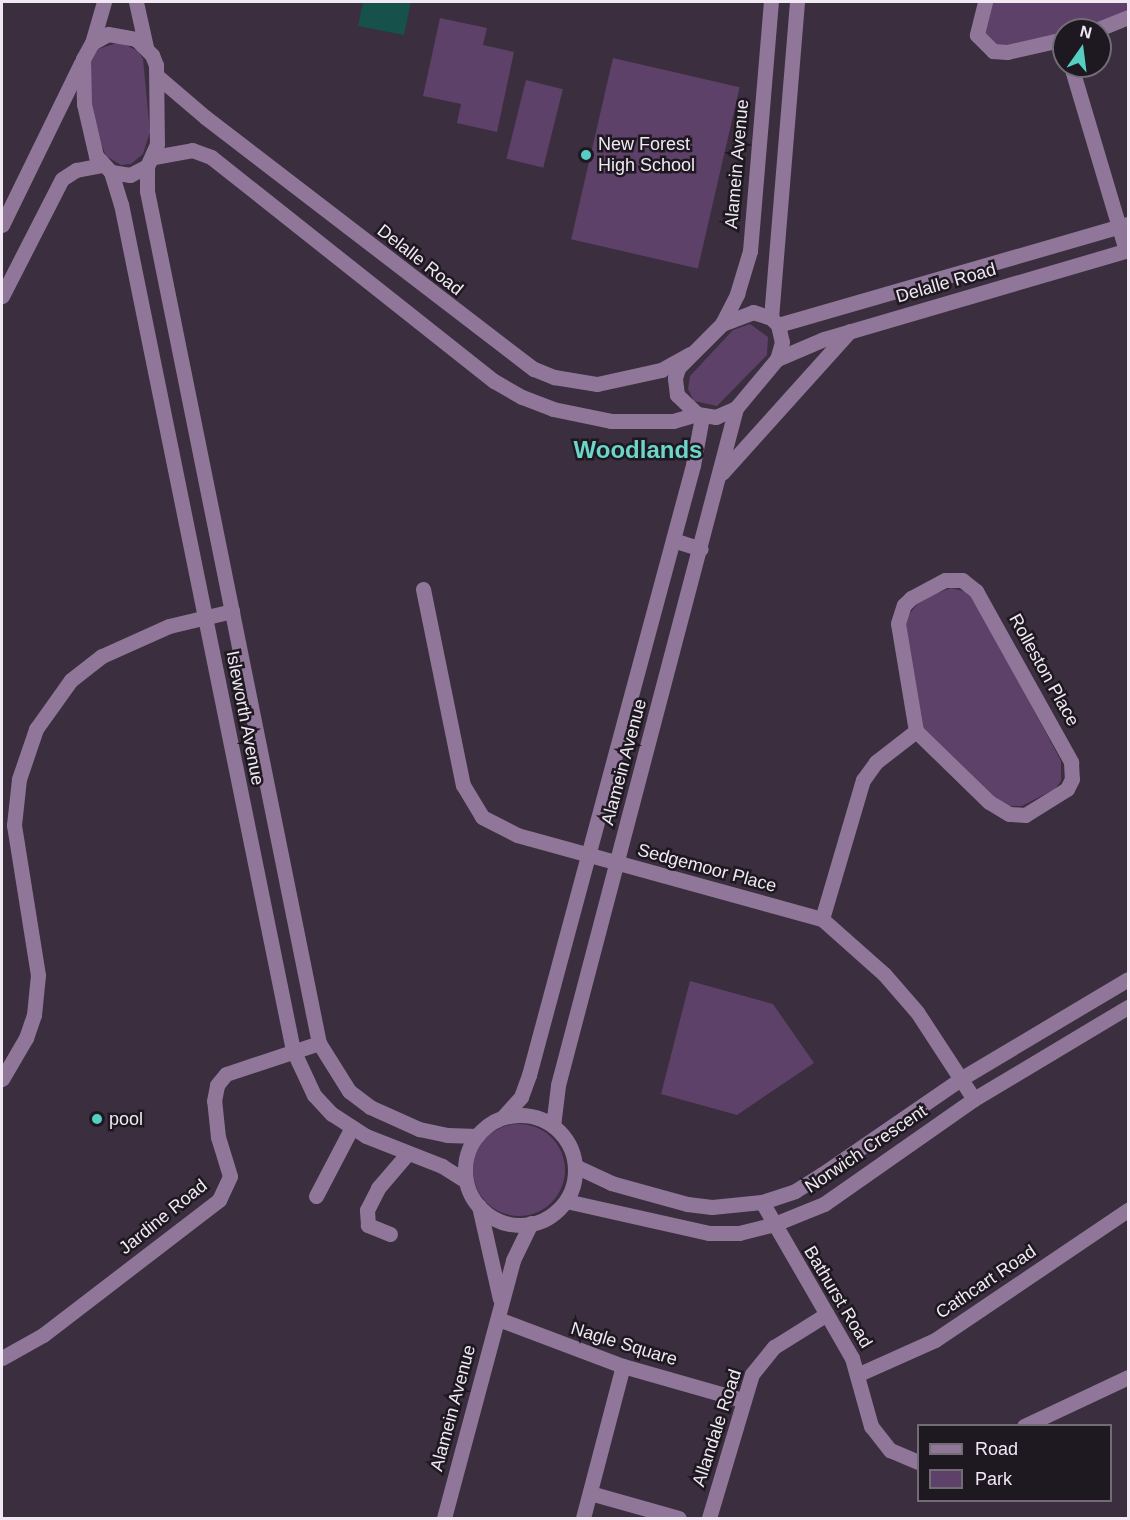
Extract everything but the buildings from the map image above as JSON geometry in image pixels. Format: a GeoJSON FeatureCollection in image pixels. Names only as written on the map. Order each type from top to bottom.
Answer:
{"type":"FeatureCollection","features":[{"type":"Feature","properties":{"kind":"street"},"geometry":{"type":"LineString","coordinates":[[2,225],[92,43],[104,2]]}},
{"type":"Feature","properties":{"kind":"street"},"geometry":{"type":"LineString","coordinates":[[136,2],[146,47],[157,76]]}},
{"type":"Feature","properties":{"kind":"street","name":"Alamein Avenue"},"geometry":{"type":"LineString","coordinates":[[722,324],[741,283],[750,251],[771,2]]}},
{"type":"Feature","properties":{"kind":"street"},"geometry":{"type":"LineString","coordinates":[[2,296],[62,179],[76,170],[106,168],[130,175],[151,161],[192,150],[211,157],[495,381],[522,396],[553,409],[610,421],[673,421],[700,416],[726,415],[736,408],[777,359],[782,342],[775,321],[797,2]]}},
{"type":"Feature","properties":{"kind":"street"},"geometry":{"type":"LineString","coordinates":[[985,2],[977,35],[993,51],[1007,52],[1052,43]]}},
{"type":"Feature","properties":{"kind":"street"},"geometry":{"type":"LineString","coordinates":[[1112,24],[1128,17]]}},
{"type":"Feature","properties":{"kind":"street"},"geometry":{"type":"LineString","coordinates":[[92,43],[118,33],[146,47]]}},
{"type":"Feature","properties":{"kind":"street","name":"Isleworth Avenue"},"geometry":{"type":"LineString","coordinates":[[83,59],[84,104],[96,156],[106,168],[122,204],[293,1050],[314,1095],[351,1129],[442,1166],[466,1181]]}},
{"type":"Feature","properties":{"kind":"street","name":"Delalle Road"},"geometry":{"type":"LineString","coordinates":[[157,76],[205,117],[534,369],[554,377],[597,384],[661,370],[690,354]]}},
{"type":"Feature","properties":{"kind":"street","name":"Isleworth Avenue"},"geometry":{"type":"LineString","coordinates":[[157,76],[159,133],[151,161],[147,191],[319,1043],[349,1091],[370,1107],[419,1129],[447,1136],[477,1136]]}},
{"type":"Feature","properties":{"kind":"street"},"geometry":{"type":"LineString","coordinates":[[1075,78],[1123,225],[1127,250]]}},
{"type":"Feature","properties":{"kind":"street","name":"Delalle Road"},"geometry":{"type":"LineString","coordinates":[[775,321],[1123,225]]}},
{"type":"Feature","properties":{"kind":"street","name":"Delalle Road"},"geometry":{"type":"LineString","coordinates":[[777,359],[850,331],[1127,250]]}},
{"type":"Feature","properties":{"kind":"street"},"geometry":{"type":"LineString","coordinates":[[700,416],[682,403],[674,387],[678,369],[690,354],[722,324],[743,313],[775,321]]}},
{"type":"Feature","properties":{"kind":"street"},"geometry":{"type":"LineString","coordinates":[[720,475],[850,331]]}},
{"type":"Feature","properties":{"kind":"street","name":"Alamein Avenue"},"geometry":{"type":"LineString","coordinates":[[553,1126],[556,1092],[701,549],[736,408]]}},
{"type":"Feature","properties":{"kind":"street","name":"Alamein Avenue"},"geometry":{"type":"LineString","coordinates":[[503,1117],[516,1106],[525,1088],[673,540],[700,416]]}},
{"type":"Feature","properties":{"kind":"street"},"geometry":{"type":"LineString","coordinates":[[673,540],[701,549]]}},
{"type":"Feature","properties":{"kind":"street","name":"Rolleston Place"},"geometry":{"type":"LineString","coordinates":[[962,580],[976,591],[986,607],[1066,751],[1072,772],[1070,784],[1061,795],[1025,815],[1009,814],[973,788],[916,731],[898,640],[900,615],[911,598],[934,585],[962,580]]}},
{"type":"Feature","properties":{"kind":"street","name":"Sedgemoor Place"},"geometry":{"type":"LineString","coordinates":[[423,589],[463,785],[471,803],[497,827],[617,864],[822,919],[884,974],[910,1004],[974,1099]]}},
{"type":"Feature","properties":{"kind":"street"},"geometry":{"type":"LineString","coordinates":[[2,1079],[19,1054],[31,1023],[38,975],[14,825],[19,779],[36,729],[71,680],[102,656],[151,632],[232,611]]}},
{"type":"Feature","properties":{"kind":"street"},"geometry":{"type":"LineString","coordinates":[[822,919],[863,780],[876,762],[916,731]]}},
{"type":"Feature","properties":{"kind":"street","name":"Norwich Crescent"},"geometry":{"type":"LineString","coordinates":[[575,1166],[611,1182],[687,1203],[712,1207],[762,1202],[795,1191],[962,1078],[1128,979]]}},
{"type":"Feature","properties":{"kind":"street"},"geometry":{"type":"LineString","coordinates":[[1105,992],[1123,1010]]}},
{"type":"Feature","properties":{"kind":"street","name":"Norwich Crescent"},"geometry":{"type":"LineString","coordinates":[[566,1201],[709,1233],[739,1233],[772,1225],[824,1204],[974,1099],[1123,1010]]}},
{"type":"Feature","properties":{"kind":"street","name":"Jardine Road"},"geometry":{"type":"LineString","coordinates":[[2,1358],[43,1335],[219,1200],[230,1176],[218,1137],[214,1101],[218,1085],[238,1067],[319,1043]]}},
{"type":"Feature","properties":{"kind":"street"},"geometry":{"type":"LineString","coordinates":[[529,1116],[553,1126],[564,1137],[575,1166],[573,1184],[566,1201],[551,1215],[531,1224],[497,1220],[479,1206],[466,1181],[465,1165],[477,1136],[503,1117],[529,1116]]}},
{"type":"Feature","properties":{"kind":"street"},"geometry":{"type":"LineString","coordinates":[[316,1196],[351,1129]]}},
{"type":"Feature","properties":{"kind":"street"},"geometry":{"type":"LineString","coordinates":[[390,1234],[371,1227],[365,1216],[378,1188],[408,1153]]}},
{"type":"Feature","properties":{"kind":"street","name":"Bathurst Road"},"geometry":{"type":"LineString","coordinates":[[762,1202],[772,1225],[827,1314],[859,1374],[865,1410],[880,1440],[905,1459],[917,1462]]}},
{"type":"Feature","properties":{"kind":"street","name":"Alamein Avenue"},"geometry":{"type":"LineString","coordinates":[[479,1206],[499,1313]]}},
{"type":"Feature","properties":{"kind":"street","name":"Cathcart Road"},"geometry":{"type":"LineString","coordinates":[[859,1374],[935,1340],[1128,1210]]}},
{"type":"Feature","properties":{"kind":"street","name":"Alamein Avenue"},"geometry":{"type":"LineString","coordinates":[[444,1518],[516,1251],[531,1224]]}},
{"type":"Feature","properties":{"kind":"street","name":"Nagle Square"},"geometry":{"type":"LineString","coordinates":[[499,1313],[623,1366],[742,1400]]}},
{"type":"Feature","properties":{"kind":"street","name":"Allandale Road"},"geometry":{"type":"LineString","coordinates":[[709,1518],[742,1400],[752,1374],[774,1347],[827,1314]]}},
{"type":"Feature","properties":{"kind":"street"},"geometry":{"type":"LineString","coordinates":[[583,1518],[623,1366]]}},
{"type":"Feature","properties":{"kind":"street"},"geometry":{"type":"LineString","coordinates":[[1026,1424],[1128,1377]]}},
{"type":"Feature","properties":{"kind":"street"},"geometry":{"type":"LineString","coordinates":[[590,1493],[679,1518]]}},
{"type":"Feature","properties":{"kind":"green space"},"geometry":{"type":"Polygon","coordinates":[[[992,2],[1128,2],[1128,11],[1112,21],[1112,18],[1052,18],[1052,36],[1001,48],[984,38],[992,2]]]}},
{"type":"Feature","properties":{"kind":"green space"},"geometry":{"type":"Polygon","coordinates":[[[440,18],[487,28],[483,45],[514,52],[497,132],[457,123],[461,104],[423,96],[440,18]]]}},
{"type":"Feature","properties":{"kind":"green space"},"geometry":{"type":"Polygon","coordinates":[[[120,42],[138,51],[143,59],[150,132],[143,154],[131,164],[121,165],[106,156],[98,136],[91,102],[90,61],[98,49],[120,42]]]}},
{"type":"Feature","properties":{"kind":"green space"},"geometry":{"type":"Polygon","coordinates":[[[613,58],[740,87],[698,268],[571,239],[613,58]]]}},
{"type":"Feature","properties":{"kind":"green space"},"geometry":{"type":"Polygon","coordinates":[[[526,80],[563,89],[543,168],[506,159],[526,80]]]}},
{"type":"Feature","properties":{"kind":"green space"},"geometry":{"type":"Polygon","coordinates":[[[750,324],[768,337],[767,355],[717,406],[694,401],[688,389],[690,376],[733,330],[750,324]]]}},
{"type":"Feature","properties":{"kind":"green space"},"geometry":{"type":"Polygon","coordinates":[[[951,588],[967,592],[975,600],[1061,761],[1061,781],[1055,789],[1022,806],[1002,806],[923,731],[904,621],[921,599],[951,588]]]}},
{"type":"Feature","properties":{"kind":"green space"},"geometry":{"type":"Polygon","coordinates":[[[690,981],[773,1004],[814,1063],[737,1115],[661,1094],[690,981]]]}},
{"type":"Feature","properties":{"kind":"green space"},"geometry":{"type":"Polygon","coordinates":[[[519,1124],[537,1127],[552,1137],[562,1152],[565,1170],[562,1188],[552,1203],[537,1213],[519,1216],[501,1213],[486,1203],[476,1188],[473,1170],[476,1152],[486,1137],[501,1127],[519,1124]]]}},
{"type":"Feature","properties":{"kind":"shaded area"},"geometry":{"type":"Polygon","coordinates":[[[363,2],[411,2],[404,35],[358,26],[363,2]]]}},
{"type":"Feature","properties":{"kind":"place","name":"New Forest High School"},"geometry":{"type":"Point","coordinates":[586,155]}},
{"type":"Feature","properties":{"kind":"place","name":"pool"},"geometry":{"type":"Point","coordinates":[97,1119]}},
{"type":"Feature","properties":{"kind":"district","name":"Woodlands"},"geometry":{"type":"Point","coordinates":[638,450]}}]}
